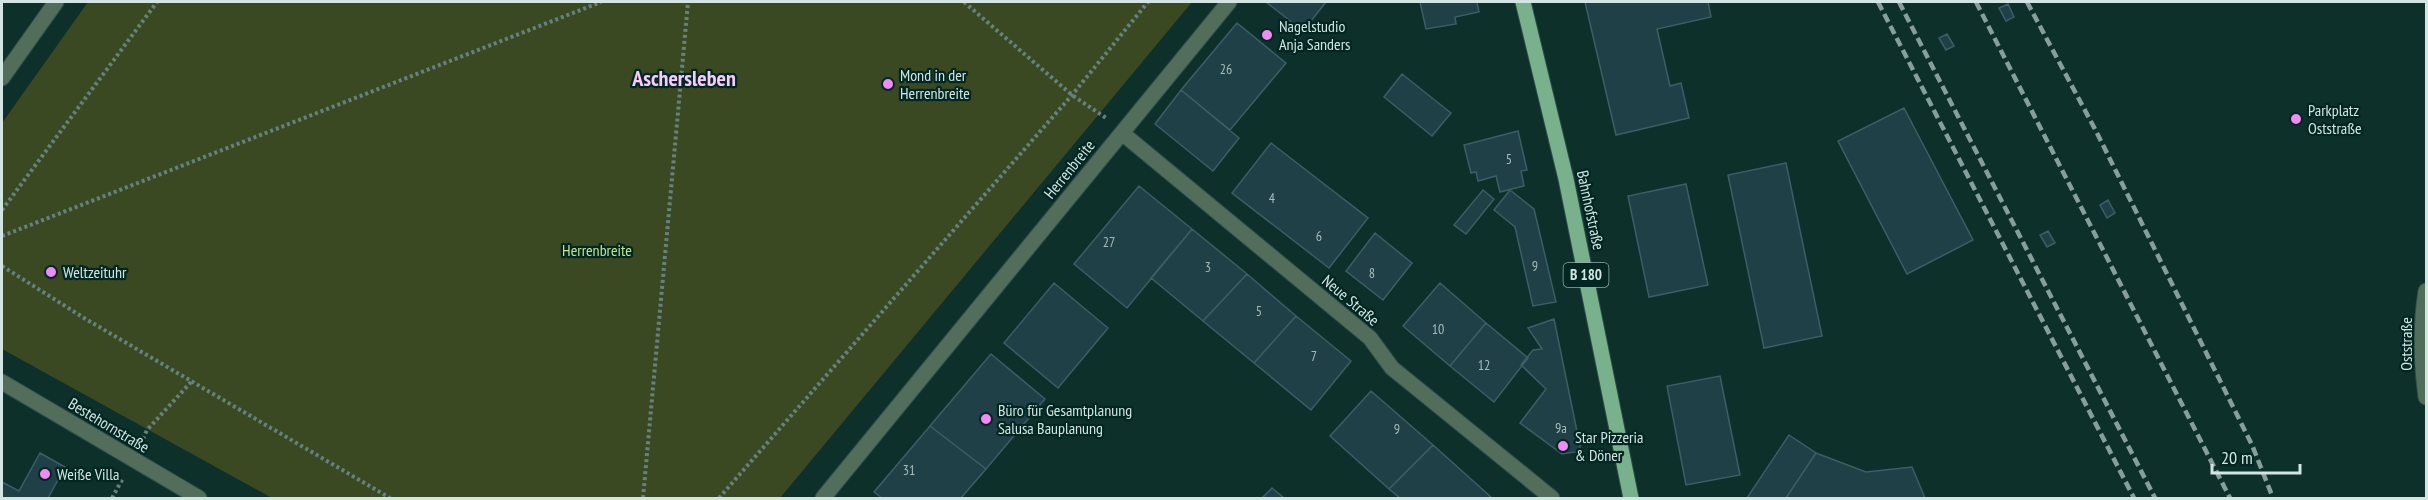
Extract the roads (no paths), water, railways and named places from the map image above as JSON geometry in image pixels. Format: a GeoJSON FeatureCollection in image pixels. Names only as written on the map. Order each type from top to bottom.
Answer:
{"type":"FeatureCollection","features":[{"type":"Feature","properties":{"kind":"main road","name":"Bahnhofstraße"},"geometry":{"type":"LineString","coordinates":[[1523,2],[1566,179],[1631,498]]}},
{"type":"Feature","properties":{"kind":"street"},"geometry":{"type":"LineString","coordinates":[[2,78],[56,2]]}},
{"type":"Feature","properties":{"kind":"street","name":"Herrenbreite"},"geometry":{"type":"LineString","coordinates":[[823,498],[1229,2]]}},
{"type":"Feature","properties":{"kind":"street","name":"Neue Straße"},"geometry":{"type":"LineString","coordinates":[[1122,133],[1370,338],[1392,368],[1552,498]]}},
{"type":"Feature","properties":{"kind":"street","name":"Oststraße"},"geometry":{"type":"LineString","coordinates":[[2427,291],[2422,319],[2421,360],[2427,397]]}},
{"type":"Feature","properties":{"kind":"street","name":"Bestehornstraße"},"geometry":{"type":"LineString","coordinates":[[2,382],[199,498]]}},
{"type":"Feature","properties":{"kind":"railway"},"geometry":{"type":"LineString","coordinates":[[1878,2],[2134,498]]}},
{"type":"Feature","properties":{"kind":"railway"},"geometry":{"type":"LineString","coordinates":[[1899,2],[2155,498]]}},
{"type":"Feature","properties":{"kind":"railway"},"geometry":{"type":"LineString","coordinates":[[1976,2],[2230,498]]}},
{"type":"Feature","properties":{"kind":"railway"},"geometry":{"type":"LineString","coordinates":[[2027,2],[2096,131],[2252,445],[2273,498]]}},
{"type":"Feature","properties":{"kind":"place","name":"Nagelstudio Anja Sanders"},"geometry":{"type":"Point","coordinates":[1267,35]}},
{"type":"Feature","properties":{"kind":"place","name":"Mond in der Herrenbreite"},"geometry":{"type":"Point","coordinates":[888,84]}},
{"type":"Feature","properties":{"kind":"place","name":"Parkplatz Oststraße"},"geometry":{"type":"Point","coordinates":[2296,119]}},
{"type":"Feature","properties":{"kind":"place","name":"Weltzeituhr"},"geometry":{"type":"Point","coordinates":[51,272]}},
{"type":"Feature","properties":{"kind":"place","name":"Büro für Gesamtplanung Salusa Bauplanung"},"geometry":{"type":"Point","coordinates":[986,419]}},
{"type":"Feature","properties":{"kind":"place","name":"Star Pizzeria & Döner"},"geometry":{"type":"Point","coordinates":[1563,446]}},
{"type":"Feature","properties":{"kind":"place","name":"Weiße Villa"},"geometry":{"type":"Point","coordinates":[45,474]}},
{"type":"Feature","properties":{"kind":"district","name":"Aschersleben"},"geometry":{"type":"Point","coordinates":[684,78]}}]}
